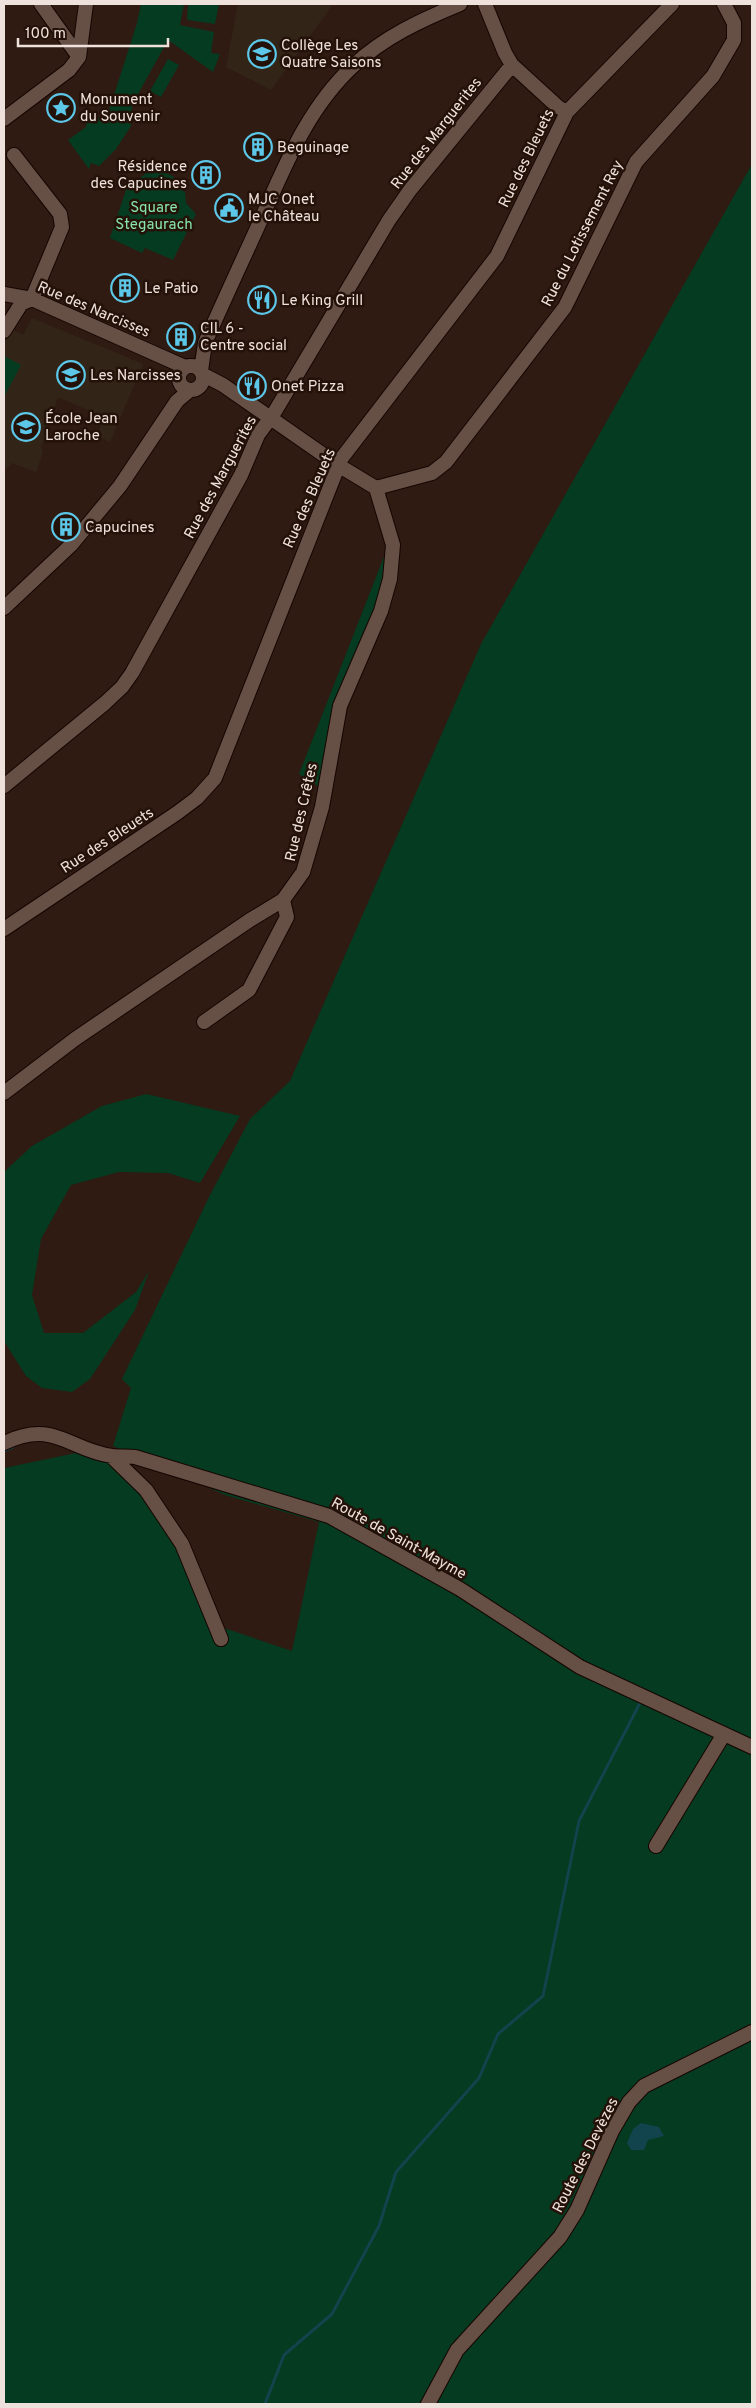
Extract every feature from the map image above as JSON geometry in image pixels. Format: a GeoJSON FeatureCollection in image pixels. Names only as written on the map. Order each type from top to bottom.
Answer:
{"type":"FeatureCollection","features":[{"type":"Feature","properties":{"kind":"street"},"geometry":{"type":"LineString","coordinates":[[40,4],[79,57]]}},
{"type":"Feature","properties":{"kind":"street"},"geometry":{"type":"LineString","coordinates":[[4,118],[70,70],[79,57],[86,4]]}},
{"type":"Feature","properties":{"kind":"street"},"geometry":{"type":"LineString","coordinates":[[4,608],[71,545],[126,479],[178,401],[203,351],[295,145],[323,99],[352,67],[385,41],[419,21],[460,4]]}},
{"type":"Feature","properties":{"kind":"street"},"geometry":{"type":"LineString","coordinates":[[485,4],[505,53],[512,64],[558,107],[567,112]]}},
{"type":"Feature","properties":{"kind":"street","name":"Rue des Bleuets"},"geometry":{"type":"LineString","coordinates":[[4,929],[177,813],[197,798],[215,778],[338,466],[358,436],[497,256],[567,112],[672,4]]}},
{"type":"Feature","properties":{"kind":"street","name":"Rue du Lotissement Rey"},"geometry":{"type":"LineString","coordinates":[[376,488],[432,473],[446,462],[560,314],[636,162],[713,76],[734,40],[734,23],[724,4]]}},
{"type":"Feature","properties":{"kind":"street","name":"Rue des Marguerites"},"geometry":{"type":"LineString","coordinates":[[4,786],[122,687],[132,673],[240,475],[258,435],[271,417],[389,220],[410,190],[512,64]]}},
{"type":"Feature","properties":{"kind":"street"},"geometry":{"type":"LineString","coordinates":[[4,331],[21,304],[32,299],[62,227],[60,214],[14,154]]}},
{"type":"Feature","properties":{"kind":"street","name":"Rue des Narcisses"},"geometry":{"type":"LineString","coordinates":[[4,294],[32,299],[153,352],[191,376],[218,382],[271,417],[338,466],[376,488]]}},
{"type":"Feature","properties":{"kind":"street","name":"Rue des Crêtes"},"geometry":{"type":"LineString","coordinates":[[4,1092],[75,1039],[250,920],[283,900],[303,872],[322,807],[340,706],[381,611],[390,578],[393,545],[376,488]]}},
{"type":"Feature","properties":{"kind":"street"},"geometry":{"type":"LineString","coordinates":[[204,1022],[250,990],[286,917],[283,900]]}},
{"type":"Feature","properties":{"kind":"street","name":"Route de Saint-Mayme"},"geometry":{"type":"LineString","coordinates":[[4,1443],[16,1437],[32,1434],[63,1437],[111,1456],[135,1457],[329,1516],[460,1589],[580,1668],[752,1747]]}},
{"type":"Feature","properties":{"kind":"street"},"geometry":{"type":"LineString","coordinates":[[111,1456],[146,1490],[182,1544],[221,1639]]}},
{"type":"Feature","properties":{"kind":"street"},"geometry":{"type":"LineString","coordinates":[[656,1846],[724,1734]]}},
{"type":"Feature","properties":{"kind":"street","name":"Route des Devèzes"},"geometry":{"type":"LineString","coordinates":[[428,2404],[457,2350],[564,2230],[577,2210],[612,2131],[629,2102],[644,2086],[752,2032]]}},
{"type":"Feature","properties":{"kind":"shaded area","name":"Collège Les Quatre Saisons"},"geometry":{"type":"Polygon","coordinates":[[[238,4],[333,4],[271,90],[226,67],[238,4]]]}},
{"type":"Feature","properties":{"kind":"shaded area","name":"Les Narcisses"},"geometry":{"type":"Polygon","coordinates":[[[32,318],[143,364],[110,442],[97,436],[101,426],[95,423],[96,418],[90,411],[58,397],[41,447],[43,453],[36,472],[12,463],[6,469],[4,467],[4,343],[13,330],[23,335],[32,318]]]}},
{"type":"Feature","properties":{"kind":"green space"},"geometry":{"type":"Polygon","coordinates":[[[141,4],[184,4],[180,25],[214,32],[211,53],[220,54],[213,72],[168,40],[132,105],[131,126],[116,149],[99,166],[91,163],[89,169],[68,140],[86,127],[86,120],[89,115],[106,120],[137,23],[141,4]]]}},
{"type":"Feature","properties":{"kind":"green space"},"geometry":{"type":"Polygon","coordinates":[[[188,4],[219,4],[215,24],[187,20],[188,4]]]}},
{"type":"Feature","properties":{"kind":"green space"},"geometry":{"type":"Polygon","coordinates":[[[168,59],[179,65],[161,97],[150,91],[168,59]]]}},
{"type":"Feature","properties":{"kind":"green space"},"geometry":{"type":"Polygon","coordinates":[[[752,164],[752,2404],[4,2404],[4,1468],[100,1448],[189,1542],[224,1628],[292,1651],[319,1522],[225,1495],[113,1446],[131,1388],[122,1379],[209,1197],[250,1119],[290,1081],[481,644],[752,164]]]}},
{"type":"Feature","properties":{"kind":"green space","name":"Square Stegaurach"},"geometry":{"type":"Polygon","coordinates":[[[155,167],[174,177],[175,186],[185,192],[186,203],[196,214],[173,260],[145,248],[142,253],[110,238],[127,187],[155,167]]]}},
{"type":"Feature","properties":{"kind":"green space"},"geometry":{"type":"Polygon","coordinates":[[[4,356],[21,365],[4,397],[4,356]]]}},
{"type":"Feature","properties":{"kind":"green space"},"geometry":{"type":"Polygon","coordinates":[[[385,554],[386,576],[347,680],[321,788],[299,774],[385,554]]]}},
{"type":"Feature","properties":{"kind":"green space"},"geometry":{"type":"Polygon","coordinates":[[[146,1094],[240,1116],[200,1183],[168,1173],[119,1172],[71,1185],[41,1239],[32,1295],[44,1333],[83,1333],[136,1292],[149,1271],[135,1310],[90,1379],[72,1392],[42,1388],[26,1376],[4,1341],[4,1172],[32,1146],[102,1106],[146,1094]]]}},
{"type":"Feature","properties":{"kind":"water"},"geometry":{"type":"Polygon","coordinates":[[[641,2123],[659,2127],[664,2136],[648,2140],[644,2150],[631,2150],[627,2143],[633,2129],[641,2123]]]}},
{"type":"Feature","properties":{"kind":"waterway"},"geometry":{"type":"LineString","coordinates":[[4,1451],[13,1447]]}},
{"type":"Feature","properties":{"kind":"waterway"},"geometry":{"type":"LineString","coordinates":[[265,2404],[284,2355],[332,2314],[379,2226],[396,2172],[479,2078],[498,2034],[543,1996],[579,1821],[641,1701]]}},
{"type":"Feature","properties":{"kind":"place","name":"Collège Les Quatre Saisons"},"geometry":{"type":"Point","coordinates":[262,54]}},
{"type":"Feature","properties":{"kind":"place","name":"Monument du Souvenir"},"geometry":{"type":"Point","coordinates":[61,108]}},
{"type":"Feature","properties":{"kind":"place","name":"Beguinage"},"geometry":{"type":"Point","coordinates":[258,147]}},
{"type":"Feature","properties":{"kind":"place","name":"Résidence des Capucines"},"geometry":{"type":"Point","coordinates":[206,175]}},
{"type":"Feature","properties":{"kind":"place","name":"MJC Onet le Château"},"geometry":{"type":"Point","coordinates":[229,208]}},
{"type":"Feature","properties":{"kind":"place","name":"Le Patio"},"geometry":{"type":"Point","coordinates":[125,288]}},
{"type":"Feature","properties":{"kind":"place","name":"Le King Grill"},"geometry":{"type":"Point","coordinates":[262,300]}},
{"type":"Feature","properties":{"kind":"place","name":"CIL 6 - Centre social"},"geometry":{"type":"Point","coordinates":[181,337]}},
{"type":"Feature","properties":{"kind":"place","name":"Les Narcisses"},"geometry":{"type":"Point","coordinates":[71,375]}},
{"type":"Feature","properties":{"kind":"place","name":"Onet Pizza"},"geometry":{"type":"Point","coordinates":[252,386]}},
{"type":"Feature","properties":{"kind":"place","name":"École Jean Laroche"},"geometry":{"type":"Point","coordinates":[26,427]}},
{"type":"Feature","properties":{"kind":"place","name":"Capucines"},"geometry":{"type":"Point","coordinates":[66,527]}}]}
